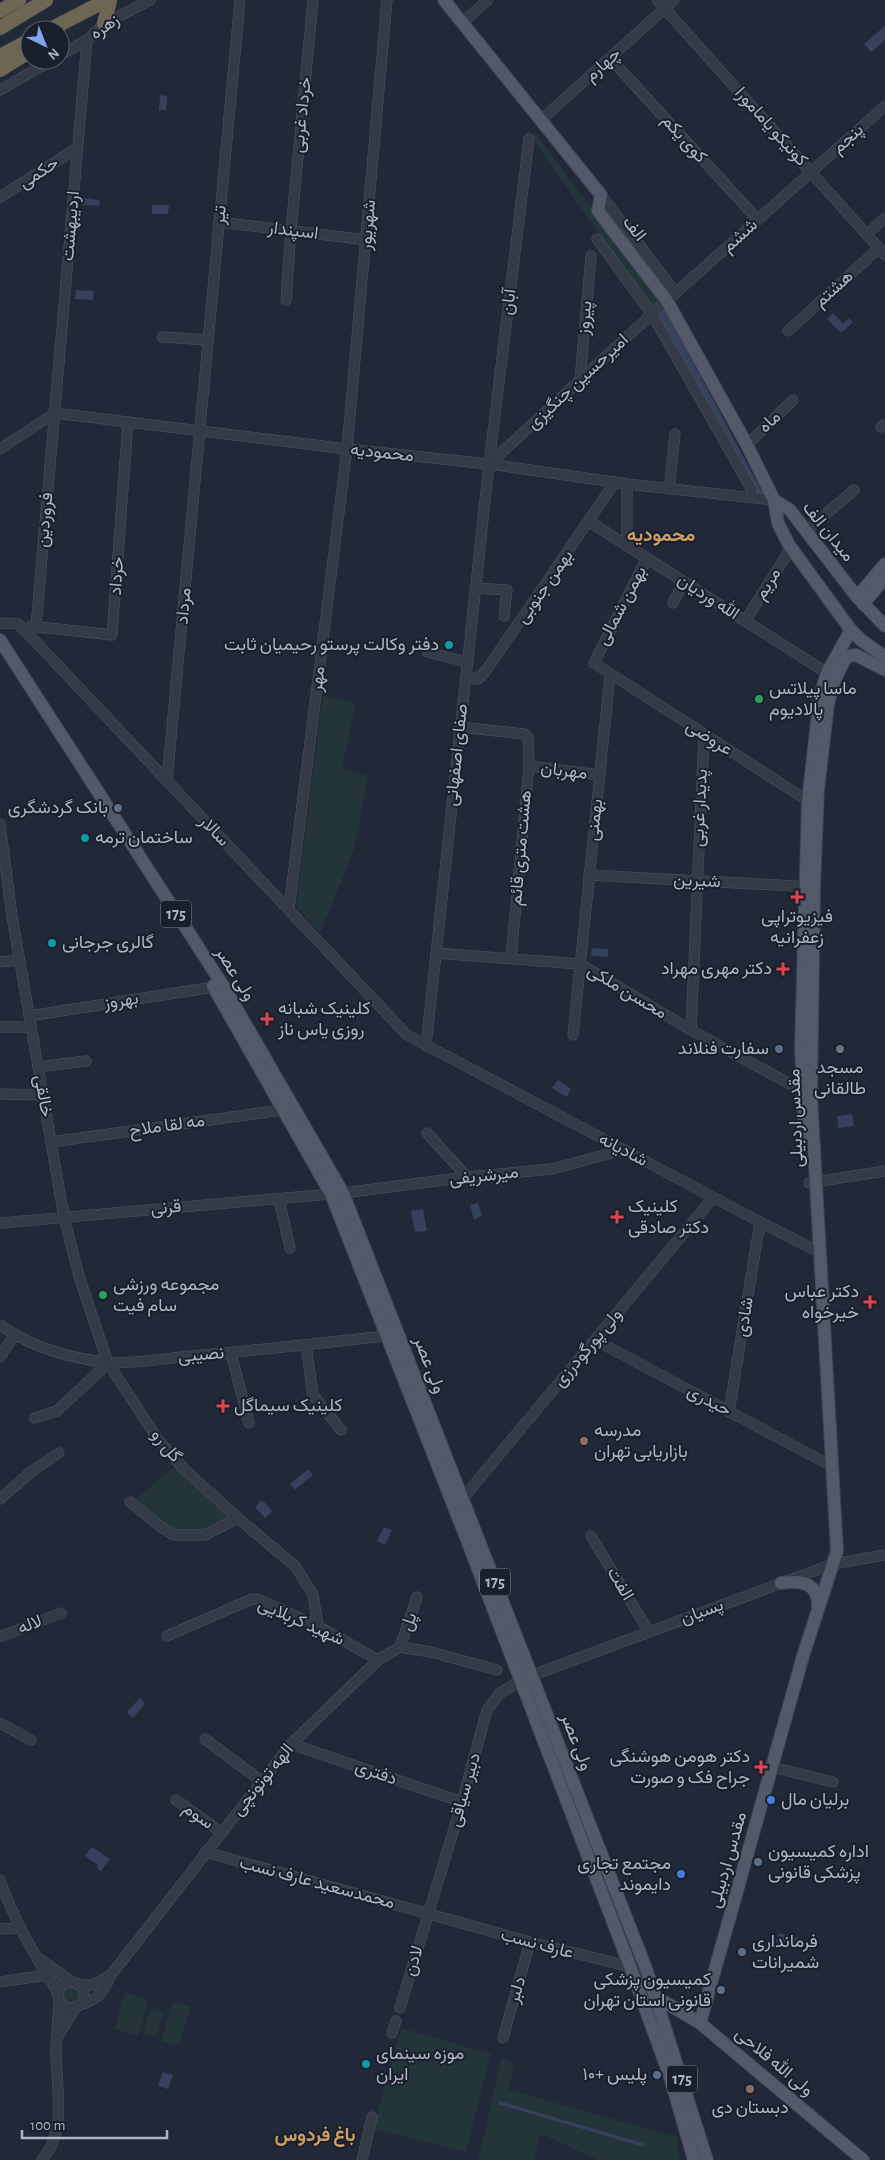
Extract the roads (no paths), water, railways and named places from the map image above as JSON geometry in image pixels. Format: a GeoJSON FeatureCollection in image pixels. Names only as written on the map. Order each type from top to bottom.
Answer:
{"type":"FeatureCollection","features":[{"type":"Feature","properties":{"kind":"highway"},"geometry":{"type":"LineString","coordinates":[[0,11],[19,0]]}},
{"type":"Feature","properties":{"kind":"highway"},"geometry":{"type":"LineString","coordinates":[[0,28],[46,0]]}},
{"type":"Feature","properties":{"kind":"highway"},"geometry":{"type":"LineString","coordinates":[[104,24],[105,2]]}},
{"type":"Feature","properties":{"kind":"highway"},"geometry":{"type":"LineString","coordinates":[[69,20],[105,2]]}},
{"type":"Feature","properties":{"kind":"highway"},"geometry":{"type":"LineString","coordinates":[[70,25],[105,2]]}},
{"type":"Feature","properties":{"kind":"highway"},"geometry":{"type":"LineString","coordinates":[[0,56],[20,45]]}},
{"type":"Feature","properties":{"kind":"highway"},"geometry":{"type":"LineString","coordinates":[[0,70],[20,57]]}},
{"type":"Feature","properties":{"kind":"main road","name":"الف"},"geometry":{"type":"LineString","coordinates":[[444,0],[601,195],[598,212],[672,297],[774,500]]}},
{"type":"Feature","properties":{"kind":"main road","name":"میدان الف"},"geometry":{"type":"LineString","coordinates":[[774,500],[790,510],[860,600]]}},
{"type":"Feature","properties":{"kind":"main road","name":"میدان الف"},"geometry":{"type":"LineString","coordinates":[[774,500],[778,523],[790,547],[851,630]]}},
{"type":"Feature","properties":{"kind":"main road"},"geometry":{"type":"LineString","coordinates":[[790,547],[796,532],[806,531]]}},
{"type":"Feature","properties":{"kind":"main road"},"geometry":{"type":"LineString","coordinates":[[860,600],[885,564]]}},
{"type":"Feature","properties":{"kind":"main road"},"geometry":{"type":"LineString","coordinates":[[860,600],[885,578]]}},
{"type":"Feature","properties":{"kind":"main road"},"geometry":{"type":"LineString","coordinates":[[860,600],[885,626]]}},
{"type":"Feature","properties":{"kind":"main road"},"geometry":{"type":"LineString","coordinates":[[851,630],[861,640],[885,657]]}},
{"type":"Feature","properties":{"kind":"main road","name":"مقدس اردبیلی"},"geometry":{"type":"LineString","coordinates":[[700,2023],[817,1612],[837,1552],[828,1463],[813,1182],[806,1093],[810,887],[808,801],[815,721],[820,696],[826,673],[851,630]]}},
{"type":"Feature","properties":{"kind":"main road","name":"ولی عصر"},"geometry":{"type":"LineString","coordinates":[[0,640],[224,987],[337,1193],[463,1498],[647,1972],[707,2160]]}},
{"type":"Feature","properties":{"kind":"main road","name":"ولی عصر"},"geometry":{"type":"LineString","coordinates":[[0,654],[214,987],[282,1110],[337,1193],[387,1336],[643,1999],[670,2077],[694,2160]]}},
{"type":"Feature","properties":{"kind":"main road","name":"مقدس اردبیلی"},"geometry":{"type":"LineString","coordinates":[[810,887],[818,790],[828,704],[834,682],[849,656],[856,655],[885,670]]}},
{"type":"Feature","properties":{"kind":"main road"},"geometry":{"type":"LineString","coordinates":[[781,1583],[800,1581],[809,1586],[817,1598],[817,1612]]}},
{"type":"Feature","properties":{"kind":"main road"},"geometry":{"type":"LineString","coordinates":[[643,1999],[656,1998]]}},
{"type":"Feature","properties":{"kind":"main road","name":"ولی‌ الله فلاحی"},"geometry":{"type":"LineString","coordinates":[[656,1998],[700,2023],[864,2160]]}},
{"type":"Feature","properties":{"kind":"street","name":"زهره"},"geometry":{"type":"LineString","coordinates":[[70,49],[86,40],[104,24],[150,0]]}},
{"type":"Feature","properties":{"kind":"street","name":"تیر"},"geometry":{"type":"LineString","coordinates":[[200,431],[240,0]]}},
{"type":"Feature","properties":{"kind":"street","name":"خرداد غربی"},"geometry":{"type":"LineString","coordinates":[[286,300],[290,230],[313,0]]}},
{"type":"Feature","properties":{"kind":"street","name":"شهریور"},"geometry":{"type":"LineString","coordinates":[[346,449],[367,240],[387,0]]}},
{"type":"Feature","properties":{"kind":"street"},"geometry":{"type":"LineString","coordinates":[[462,23],[488,0]]}},
{"type":"Feature","properties":{"kind":"street","name":"کونیکو یامامورا"},"geometry":{"type":"LineString","coordinates":[[657,0],[882,251]]}},
{"type":"Feature","properties":{"kind":"street"},"geometry":{"type":"LineString","coordinates":[[665,8],[674,0]]}},
{"type":"Feature","properties":{"kind":"street","name":"چهارم"},"geometry":{"type":"LineString","coordinates":[[540,120],[665,8]]}},
{"type":"Feature","properties":{"kind":"street","name":"اردیبهشت"},"geometry":{"type":"LineString","coordinates":[[55,413],[86,40]]}},
{"type":"Feature","properties":{"kind":"street","name":"کوی یکم"},"geometry":{"type":"LineString","coordinates":[[610,58],[758,220]]}},
{"type":"Feature","properties":{"kind":"street"},"geometry":{"type":"LineString","coordinates":[[0,90],[35,70]]}},
{"type":"Feature","properties":{"kind":"street","name":"پنجم"},"geometry":{"type":"LineString","coordinates":[[812,172],[885,106]]}},
{"type":"Feature","properties":{"kind":"street","name":"آبان"},"geometry":{"type":"LineString","coordinates":[[489,464],[529,139]]}},
{"type":"Feature","properties":{"kind":"street","name":"حکمی"},"geometry":{"type":"LineString","coordinates":[[0,197],[77,148]]}},
{"type":"Feature","properties":{"kind":"street","name":"ششم"},"geometry":{"type":"LineString","coordinates":[[672,297],[812,172]]}},
{"type":"Feature","properties":{"kind":"street"},"geometry":{"type":"LineString","coordinates":[[867,234],[885,218]]}},
{"type":"Feature","properties":{"kind":"street","name":"اسپندار"},"geometry":{"type":"LineString","coordinates":[[219,222],[367,240]]}},
{"type":"Feature","properties":{"kind":"street"},"geometry":{"type":"LineString","coordinates":[[597,238],[652,314],[752,490]]}},
{"type":"Feature","properties":{"kind":"street","name":"هشتم"},"geometry":{"type":"LineString","coordinates":[[788,331],[882,251]]}},
{"type":"Feature","properties":{"kind":"street","name":"پیروز"},"geometry":{"type":"LineString","coordinates":[[580,380],[591,256]]}},
{"type":"Feature","properties":{"kind":"street","name":"امیرحسین چنگیزی"},"geometry":{"type":"LineString","coordinates":[[489,464],[672,297]]}},
{"type":"Feature","properties":{"kind":"street"},"geometry":{"type":"LineString","coordinates":[[162,337],[208,340]]}},
{"type":"Feature","properties":{"kind":"street","name":"ماه"},"geometry":{"type":"LineString","coordinates":[[747,445],[793,400]]}},
{"type":"Feature","properties":{"kind":"street"},"geometry":{"type":"LineString","coordinates":[[0,449],[55,413]]}},
{"type":"Feature","properties":{"kind":"street","name":"محمودیه"},"geometry":{"type":"LineString","coordinates":[[55,413],[346,449],[489,464],[627,484],[774,500]]}},
{"type":"Feature","properties":{"kind":"street","name":"فروردین"},"geometry":{"type":"LineString","coordinates":[[36,627],[55,413]]}},
{"type":"Feature","properties":{"kind":"street","name":"خرداد"},"geometry":{"type":"LineString","coordinates":[[18,624],[112,635],[128,422]]}},
{"type":"Feature","properties":{"kind":"street","name":"مرداد"},"geometry":{"type":"LineString","coordinates":[[167,781],[200,431]]}},
{"type":"Feature","properties":{"kind":"street"},"geometry":{"type":"LineString","coordinates":[[669,489],[675,434]]}},
{"type":"Feature","properties":{"kind":"street","name":"مهر"},"geometry":{"type":"LineString","coordinates":[[289,910],[346,449]]}},
{"type":"Feature","properties":{"kind":"street","name":"صفای اصفهانی"},"geometry":{"type":"LineString","coordinates":[[426,1046],[489,464]]}},
{"type":"Feature","properties":{"kind":"street","name":"بهمن جنوبی"},"geometry":{"type":"LineString","coordinates":[[466,678],[478,679],[482,677],[616,482]]}},
{"type":"Feature","properties":{"kind":"street","name":"بهمن شمالی"},"geometry":{"type":"LineString","coordinates":[[627,484],[627,545]]}},
{"type":"Feature","properties":{"kind":"street"},"geometry":{"type":"LineString","coordinates":[[806,531],[854,490]]}},
{"type":"Feature","properties":{"kind":"street","name":"الله وردیان"},"geometry":{"type":"LineString","coordinates":[[590,522],[826,673]]}},
{"type":"Feature","properties":{"kind":"street","name":"مریم"},"geometry":{"type":"LineString","coordinates":[[745,621],[790,547]]}},
{"type":"Feature","properties":{"kind":"street","name":"بهمن شمالی"},"geometry":{"type":"LineString","coordinates":[[610,675],[596,666],[594,659],[647,558]]}},
{"type":"Feature","properties":{"kind":"street"},"geometry":{"type":"LineString","coordinates":[[673,603],[684,582]]}},
{"type":"Feature","properties":{"kind":"street"},"geometry":{"type":"LineString","coordinates":[[475,588],[507,590],[504,616]]}},
{"type":"Feature","properties":{"kind":"street"},"geometry":{"type":"LineString","coordinates":[[0,623],[18,624]]}},
{"type":"Feature","properties":{"kind":"street","name":"سالار"},"geometry":{"type":"LineString","coordinates":[[18,624],[407,1036],[426,1046]]}},
{"type":"Feature","properties":{"kind":"street"},"geometry":{"type":"LineString","coordinates":[[427,652],[468,662]]}},
{"type":"Feature","properties":{"kind":"street","name":"عروضی"},"geometry":{"type":"LineString","coordinates":[[610,675],[808,801]]}},
{"type":"Feature","properties":{"kind":"street","name":"بهمنی"},"geometry":{"type":"LineString","coordinates":[[573,1035],[610,675]]}},
{"type":"Feature","properties":{"kind":"street","name":"هشت متری قائم"},"geometry":{"type":"LineString","coordinates":[[460,727],[525,734],[528,737],[529,766],[511,958]]}},
{"type":"Feature","properties":{"kind":"street","name":"پدیدار غربی"},"geometry":{"type":"LineString","coordinates":[[691,1030],[704,735]]}},
{"type":"Feature","properties":{"kind":"street","name":"مهربان"},"geometry":{"type":"LineString","coordinates":[[529,766],[600,775]]}},
{"type":"Feature","properties":{"kind":"street","name":"خالقی"},"geometry":{"type":"LineString","coordinates":[[0,824],[19,960],[64,1217],[79,1276],[108,1363]]}},
{"type":"Feature","properties":{"kind":"street","name":"شیرین"},"geometry":{"type":"LineString","coordinates":[[590,875],[810,887]]}},
{"type":"Feature","properties":{"kind":"street"},"geometry":{"type":"LineString","coordinates":[[0,915],[12,916]]}},
{"type":"Feature","properties":{"kind":"street","name":"محسن ملکی"},"geometry":{"type":"LineString","coordinates":[[436,953],[580,964],[691,1030],[806,1093]]}},
{"type":"Feature","properties":{"kind":"street"},"geometry":{"type":"LineString","coordinates":[[0,962],[19,960]]}},
{"type":"Feature","properties":{"kind":"street","name":"بهروز"},"geometry":{"type":"LineString","coordinates":[[29,1016],[214,987]]}},
{"type":"Feature","properties":{"kind":"street"},"geometry":{"type":"LineString","coordinates":[[0,1027],[30,1027]]}},
{"type":"Feature","properties":{"kind":"street","name":"شادیانه"},"geometry":{"type":"LineString","coordinates":[[426,1046],[713,1198],[817,1250]]}},
{"type":"Feature","properties":{"kind":"street"},"geometry":{"type":"LineString","coordinates":[[38,1067],[86,1061]]}},
{"type":"Feature","properties":{"kind":"street"},"geometry":{"type":"LineString","coordinates":[[0,1094],[43,1095]]}},
{"type":"Feature","properties":{"kind":"street","name":"مه لقا ملاح"},"geometry":{"type":"LineString","coordinates":[[51,1142],[282,1110]]}},
{"type":"Feature","properties":{"kind":"street"},"geometry":{"type":"LineString","coordinates":[[427,1133],[467,1177]]}},
{"type":"Feature","properties":{"kind":"street","name":"میرشریفی"},"geometry":{"type":"LineString","coordinates":[[337,1193],[467,1177],[552,1170],[623,1150]]}},
{"type":"Feature","properties":{"kind":"street"},"geometry":{"type":"LineString","coordinates":[[813,1182],[885,1171]]}},
{"type":"Feature","properties":{"kind":"street","name":"قرنی"},"geometry":{"type":"LineString","coordinates":[[0,1223],[337,1193]]}},
{"type":"Feature","properties":{"kind":"street","name":"ولی پورگودرزی"},"geometry":{"type":"LineString","coordinates":[[463,1498],[713,1198]]}},
{"type":"Feature","properties":{"kind":"street"},"geometry":{"type":"LineString","coordinates":[[279,1199],[290,1248]]}},
{"type":"Feature","properties":{"kind":"street","name":"شادی"},"geometry":{"type":"LineString","coordinates":[[729,1412],[760,1222]]}},
{"type":"Feature","properties":{"kind":"street","name":"نصیبی"},"geometry":{"type":"LineString","coordinates":[[0,1324],[14,1335],[45,1349],[64,1355],[108,1363],[231,1353],[387,1336]]}},
{"type":"Feature","properties":{"kind":"street"},"geometry":{"type":"LineString","coordinates":[[0,1357],[14,1335]]}},
{"type":"Feature","properties":{"kind":"street","name":"حیدری"},"geometry":{"type":"LineString","coordinates":[[595,1340],[828,1463]]}},
{"type":"Feature","properties":{"kind":"street"},"geometry":{"type":"LineString","coordinates":[[306,1345],[314,1395],[319,1405],[342,1430]]}},
{"type":"Feature","properties":{"kind":"street"},"geometry":{"type":"LineString","coordinates":[[231,1353],[249,1423]]}},
{"type":"Feature","properties":{"kind":"street"},"geometry":{"type":"LineString","coordinates":[[35,1418],[57,1411],[108,1363]]}},
{"type":"Feature","properties":{"kind":"street","name":"گل رو"},"geometry":{"type":"LineString","coordinates":[[108,1363],[159,1441],[183,1468],[238,1518],[296,1566],[313,1594],[318,1626]]}},
{"type":"Feature","properties":{"kind":"street"},"geometry":{"type":"LineString","coordinates":[[0,1500],[32,1471],[59,1453]]}},
{"type":"Feature","properties":{"kind":"street"},"geometry":{"type":"LineString","coordinates":[[130,1502],[174,1535],[205,1535],[238,1518]]}},
{"type":"Feature","properties":{"kind":"street","name":"الفت"},"geometry":{"type":"LineString","coordinates":[[590,1536],[649,1632]]}},
{"type":"Feature","properties":{"kind":"street","name":"پسیان"},"geometry":{"type":"LineString","coordinates":[[521,1680],[833,1564],[885,1555]]}},
{"type":"Feature","properties":{"kind":"street","name":"پل"},"geometry":{"type":"LineString","coordinates":[[400,1646],[417,1597]]}},
{"type":"Feature","properties":{"kind":"street","name":"شهید کربلایی"},"geometry":{"type":"LineString","coordinates":[[167,1636],[252,1599],[260,1600],[318,1626],[378,1660]]}},
{"type":"Feature","properties":{"kind":"street","name":"لاله"},"geometry":{"type":"LineString","coordinates":[[0,1637],[61,1613]]}},
{"type":"Feature","properties":{"kind":"street"},"geometry":{"type":"LineString","coordinates":[[400,1646],[431,1652],[497,1670]]}},
{"type":"Feature","properties":{"kind":"street","name":"الهه توتونچی"},"geometry":{"type":"LineString","coordinates":[[78,2006],[101,1995],[111,1975],[291,1744],[378,1660],[400,1646]]}},
{"type":"Feature","properties":{"kind":"street","name":"دبیر سیاقی"},"geometry":{"type":"LineString","coordinates":[[428,1914],[462,1802],[487,1710],[499,1694],[521,1680]]}},
{"type":"Feature","properties":{"kind":"street"},"geometry":{"type":"LineString","coordinates":[[0,1716],[0,1726]]}},
{"type":"Feature","properties":{"kind":"street"},"geometry":{"type":"LineString","coordinates":[[0,1723],[31,1740]]}},
{"type":"Feature","properties":{"kind":"street"},"geometry":{"type":"LineString","coordinates":[[205,1739],[262,1781]]}},
{"type":"Feature","properties":{"kind":"street","name":"دفتری"},"geometry":{"type":"LineString","coordinates":[[291,1744],[462,1802]]}},
{"type":"Feature","properties":{"kind":"street"},"geometry":{"type":"LineString","coordinates":[[772,1768],[833,1782]]}},
{"type":"Feature","properties":{"kind":"street","name":"سوم"},"geometry":{"type":"LineString","coordinates":[[176,1800],[221,1832]]}},
{"type":"Feature","properties":{"kind":"street","name":"محمدسعید عارف نسب"},"geometry":{"type":"LineString","coordinates":[[205,1852],[428,1914]]}},
{"type":"Feature","properties":{"kind":"street"},"geometry":{"type":"LineString","coordinates":[[0,1880],[6,1900],[20,1928],[65,2007],[78,2006]]}},
{"type":"Feature","properties":{"kind":"street","name":"عارف نسب"},"geometry":{"type":"LineString","coordinates":[[428,1914],[647,1972]]}},
{"type":"Feature","properties":{"kind":"street","name":"لادن"},"geometry":{"type":"LineString","coordinates":[[400,2008],[428,1914]]}},
{"type":"Feature","properties":{"kind":"street"},"geometry":{"type":"LineString","coordinates":[[0,1929],[20,1928]]}},
{"type":"Feature","properties":{"kind":"street","name":"دلبر"},"geometry":{"type":"LineString","coordinates":[[503,2038],[530,1942]]}},
{"type":"Feature","properties":{"kind":"street"},"geometry":{"type":"LineString","coordinates":[[35,1956],[76,1983],[84,1993],[83,2001],[56,2039]]}},
{"type":"Feature","properties":{"kind":"street"},"geometry":{"type":"LineString","coordinates":[[0,1982],[47,1975]]}},
{"type":"Feature","properties":{"kind":"street"},"geometry":{"type":"LineString","coordinates":[[42,2160],[48,2153],[57,2127],[59,2110],[56,2039],[59,1997],[64,1983],[93,1985],[111,1975]]}},
{"type":"Feature","properties":{"kind":"street"},"geometry":{"type":"LineString","coordinates":[[392,2033],[396,2021]]}},
{"type":"Feature","properties":{"kind":"street"},"geometry":{"type":"LineString","coordinates":[[362,2160],[372,2117]]}},
{"type":"Feature","properties":{"kind":"water"},"geometry":{"type":"Polygon","coordinates":[[[885,26],[885,40],[871,52],[864,44],[885,26]]]}},
{"type":"Feature","properties":{"kind":"water"},"geometry":{"type":"Polygon","coordinates":[[[160,95],[167,96],[166,110],[159,110],[160,95]]]}},
{"type":"Feature","properties":{"kind":"water"},"geometry":{"type":"Polygon","coordinates":[[[83,198],[100,200],[99,206],[82,205],[83,198]]]}},
{"type":"Feature","properties":{"kind":"water"},"geometry":{"type":"Polygon","coordinates":[[[152,205],[169,205],[168,214],[152,214],[152,205]]]}},
{"type":"Feature","properties":{"kind":"water"},"geometry":{"type":"Polygon","coordinates":[[[76,290],[94,291],[93,300],[75,299],[76,290]]]}},
{"type":"Feature","properties":{"kind":"water"},"geometry":{"type":"Polygon","coordinates":[[[664,308],[765,497],[759,497],[656,315],[664,308]]]}},
{"type":"Feature","properties":{"kind":"water"},"geometry":{"type":"Polygon","coordinates":[[[833,313],[843,323],[849,318],[853,322],[841,333],[827,319],[833,313]]]}},
{"type":"Feature","properties":{"kind":"water"},"geometry":{"type":"Polygon","coordinates":[[[592,948],[608,949],[608,957],[591,956],[592,948]]]}},
{"type":"Feature","properties":{"kind":"water"},"geometry":{"type":"Polygon","coordinates":[[[558,1080],[571,1089],[567,1097],[552,1088],[558,1080]]]}},
{"type":"Feature","properties":{"kind":"water"},"geometry":{"type":"Polygon","coordinates":[[[852,1114],[854,1126],[838,1128],[837,1116],[852,1114]]]}},
{"type":"Feature","properties":{"kind":"water"},"geometry":{"type":"Polygon","coordinates":[[[478,1203],[482,1215],[474,1220],[470,1205],[478,1203]]]}},
{"type":"Feature","properties":{"kind":"water"},"geometry":{"type":"Polygon","coordinates":[[[423,1209],[427,1231],[415,1232],[411,1211],[423,1209]]]}},
{"type":"Feature","properties":{"kind":"water"},"geometry":{"type":"Polygon","coordinates":[[[308,1469],[313,1475],[295,1490],[290,1484],[308,1469]]]}},
{"type":"Feature","properties":{"kind":"water"},"geometry":{"type":"Polygon","coordinates":[[[262,1500],[273,1511],[265,1518],[255,1507],[262,1500]]]}},
{"type":"Feature","properties":{"kind":"water"},"geometry":{"type":"Polygon","coordinates":[[[384,1527],[392,1530],[385,1545],[377,1541],[384,1527]]]}},
{"type":"Feature","properties":{"kind":"water"},"geometry":{"type":"Polygon","coordinates":[[[140,1698],[145,1704],[133,1718],[127,1712],[140,1698]]]}},
{"type":"Feature","properties":{"kind":"water"},"geometry":{"type":"Polygon","coordinates":[[[92,1847],[110,1859],[101,1871],[97,1868],[98,1865],[85,1856],[92,1847]]]}},
{"type":"Feature","properties":{"kind":"water"},"geometry":{"type":"Polygon","coordinates":[[[779,1933],[798,1938],[795,1947],[776,1942],[779,1933]]]}},
{"type":"Feature","properties":{"kind":"water"},"geometry":{"type":"Polygon","coordinates":[[[163,2072],[173,2075],[168,2089],[158,2086],[163,2072]]]}},
{"type":"Feature","properties":{"kind":"waterway"},"geometry":{"type":"LineString","coordinates":[[500,2103],[643,2145]]}},
{"type":"Feature","properties":{"kind":"place","name":"دفتر وکالت پرستو رحیمیان ثابت"},"geometry":{"type":"Point","coordinates":[449,645]}},
{"type":"Feature","properties":{"kind":"place","name":"ماسا پیلاتس پالادیوم"},"geometry":{"type":"Point","coordinates":[759,699]}},
{"type":"Feature","properties":{"kind":"place","name":"بانک گردشگری"},"geometry":{"type":"Point","coordinates":[118,808]}},
{"type":"Feature","properties":{"kind":"place","name":"ساختمان ترمه"},"geometry":{"type":"Point","coordinates":[85,838]}},
{"type":"Feature","properties":{"kind":"place","name":"فیزیوتراپی زعفرانیه"},"geometry":{"type":"Point","coordinates":[797,897]}},
{"type":"Feature","properties":{"kind":"place","name":"گالری جرجانی"},"geometry":{"type":"Point","coordinates":[52,943]}},
{"type":"Feature","properties":{"kind":"place","name":"دکتر مهری مهراد"},"geometry":{"type":"Point","coordinates":[783,969]}},
{"type":"Feature","properties":{"kind":"place","name":"کلینیک شبانه روزی یاس ناز"},"geometry":{"type":"Point","coordinates":[267,1019]}},
{"type":"Feature","properties":{"kind":"place","name":"سفارت فنلاند"},"geometry":{"type":"Point","coordinates":[779,1049]}},
{"type":"Feature","properties":{"kind":"place","name":"مسجد طالقانی"},"geometry":{"type":"Point","coordinates":[840,1049]}},
{"type":"Feature","properties":{"kind":"place","name":"کلینیک دکتر صادقی"},"geometry":{"type":"Point","coordinates":[617,1217]}},
{"type":"Feature","properties":{"kind":"place","name":"مجموعه ورزشی سام فیت"},"geometry":{"type":"Point","coordinates":[103,1295]}},
{"type":"Feature","properties":{"kind":"place","name":"دکتر عباس خیرخواه"},"geometry":{"type":"Point","coordinates":[870,1302]}},
{"type":"Feature","properties":{"kind":"place","name":"کلینیک سیماگل"},"geometry":{"type":"Point","coordinates":[223,1406]}},
{"type":"Feature","properties":{"kind":"place","name":"مدرسه بازاریابی تهران"},"geometry":{"type":"Point","coordinates":[584,1441]}},
{"type":"Feature","properties":{"kind":"place","name":"دکتر هومن هوشنگی جراح فک و صورت"},"geometry":{"type":"Point","coordinates":[761,1767]}},
{"type":"Feature","properties":{"kind":"place","name":"برلیان مال"},"geometry":{"type":"Point","coordinates":[771,1800]}},
{"type":"Feature","properties":{"kind":"place","name":"اداره کمیسیون پزشکی قانونی"},"geometry":{"type":"Point","coordinates":[758,1862]}},
{"type":"Feature","properties":{"kind":"place","name":"مجتمع تجاری دایموند"},"geometry":{"type":"Point","coordinates":[681,1874]}},
{"type":"Feature","properties":{"kind":"place","name":"فرمانداری شمیرانات"},"geometry":{"type":"Point","coordinates":[742,1952]}},
{"type":"Feature","properties":{"kind":"place","name":"کمیسیون پزشکی قانونی استان تهران"},"geometry":{"type":"Point","coordinates":[721,1990]}},
{"type":"Feature","properties":{"kind":"place","name":"موزه سینمای ایران"},"geometry":{"type":"Point","coordinates":[366,2064]}},
{"type":"Feature","properties":{"kind":"place","name":"پلیس +۱۰"},"geometry":{"type":"Point","coordinates":[657,2075]}},
{"type":"Feature","properties":{"kind":"place","name":"دبستان دی"},"geometry":{"type":"Point","coordinates":[750,2089]}},
{"type":"Feature","properties":{"kind":"district","name":"محمودیه"},"geometry":{"type":"Point","coordinates":[661,535]}},
{"type":"Feature","properties":{"kind":"district","name":"باغ فردوس"},"geometry":{"type":"Point","coordinates":[315,2135]}}]}
